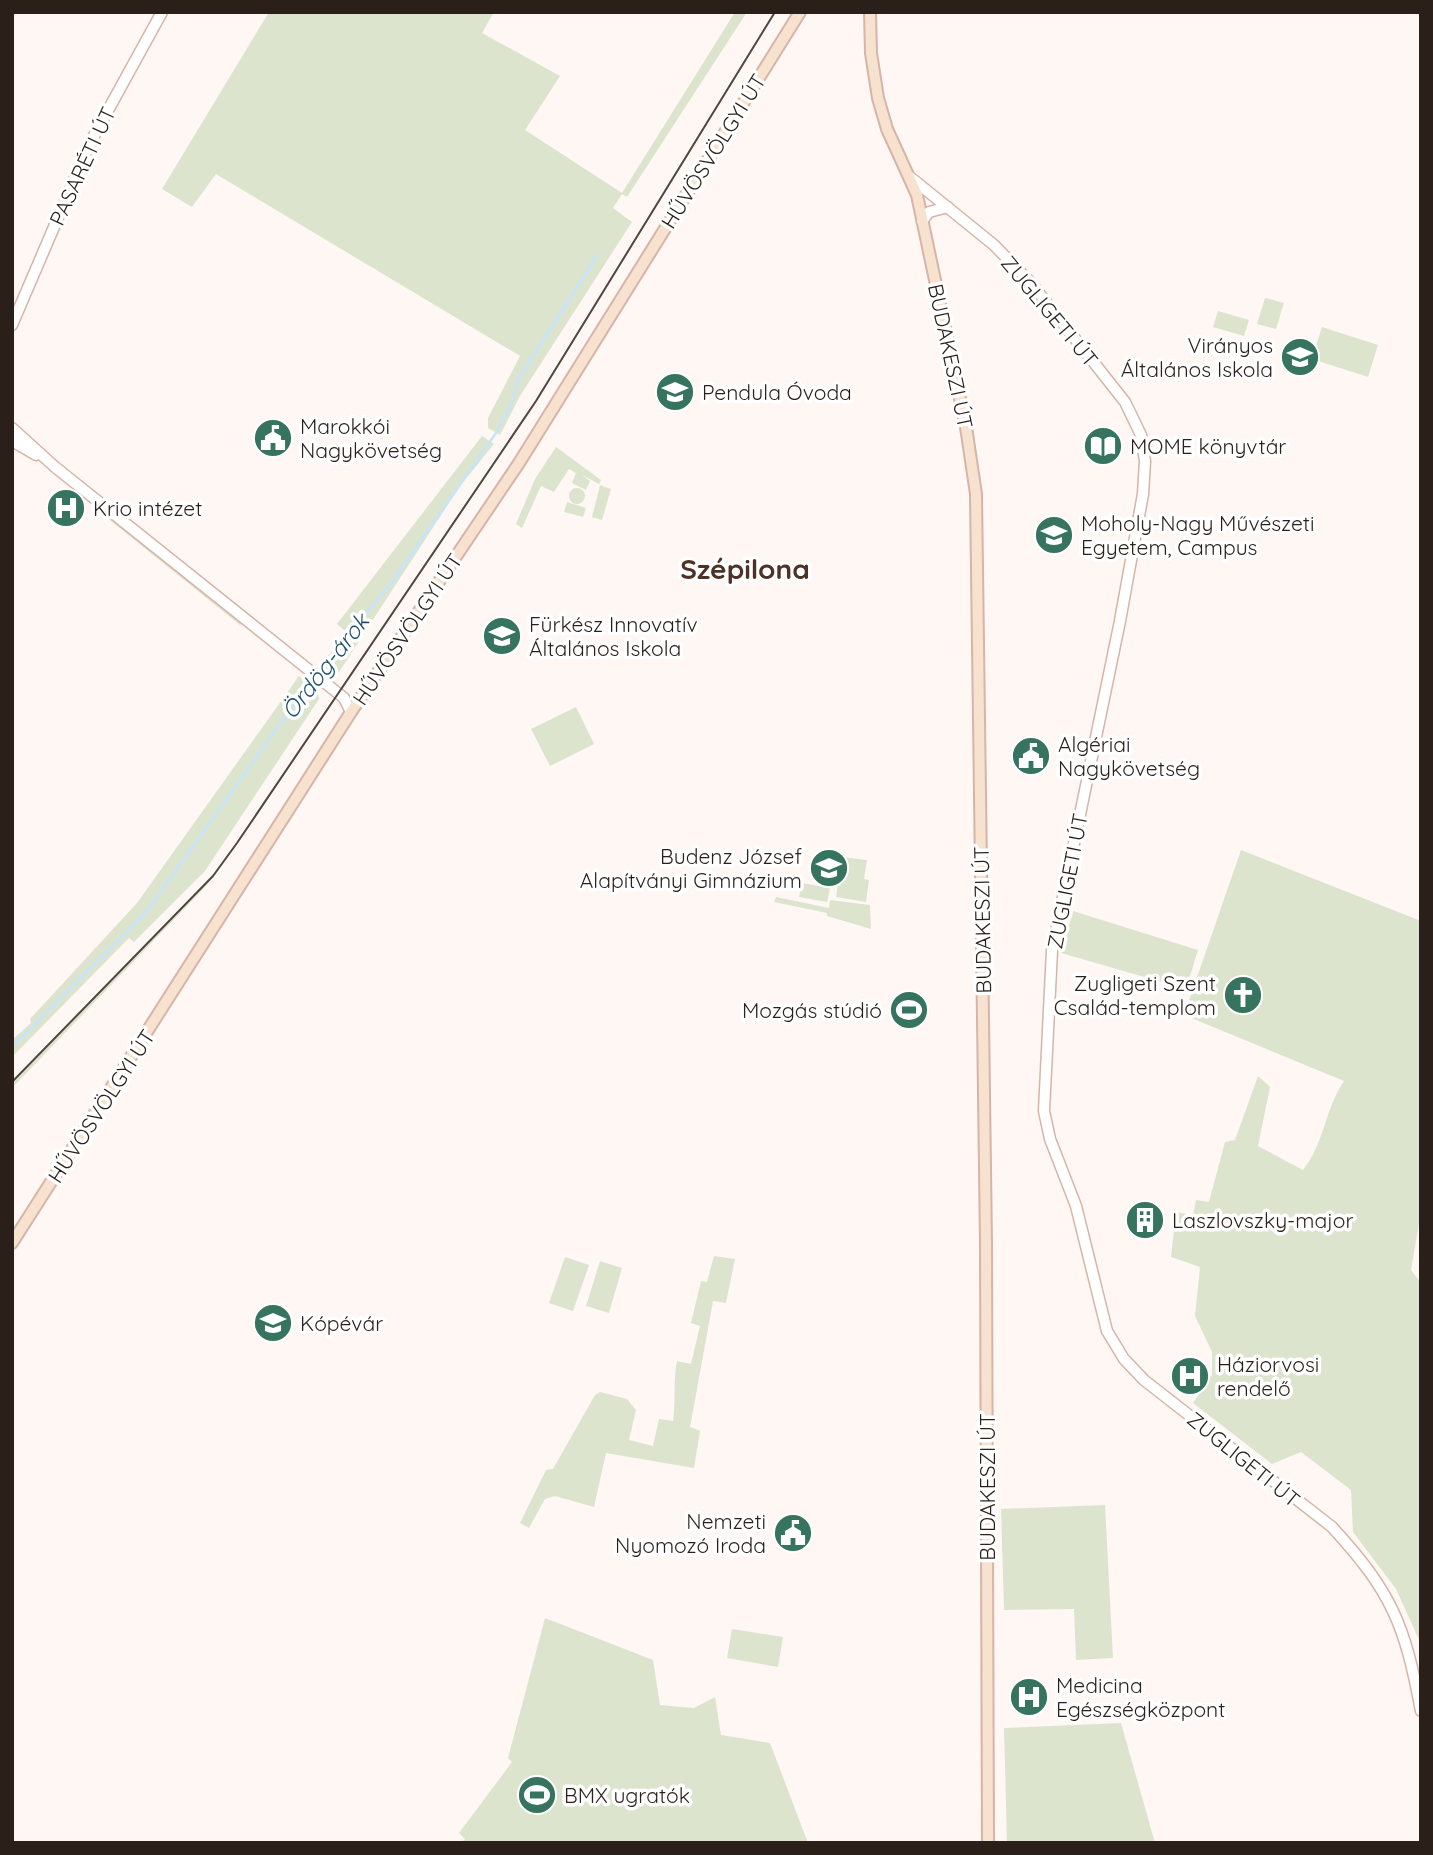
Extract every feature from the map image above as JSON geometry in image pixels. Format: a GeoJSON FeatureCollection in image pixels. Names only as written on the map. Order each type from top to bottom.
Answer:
{"type":"FeatureCollection","features":[{"type":"Feature","properties":{"kind":"main road","name":"HŰVÖSVÖLGYI ÚT"},"geometry":{"type":"LineString","coordinates":[[12,1243],[351,712],[519,463],[800,12]]}},
{"type":"Feature","properties":{"kind":"main road","name":"BUDAKESZI ÚT"},"geometry":{"type":"LineString","coordinates":[[870,12],[873,67],[883,116],[895,149],[911,177],[922,221],[967,427],[976,494],[986,1256],[988,1843]]}},
{"type":"Feature","properties":{"kind":"street","name":"PASARÉTI ÚT"},"geometry":{"type":"LineString","coordinates":[[12,325],[90,143],[162,12]]}},
{"type":"Feature","properties":{"kind":"street","name":"ZUGLIGETI ÚT"},"geometry":{"type":"LineString","coordinates":[[911,177],[1014,265],[1073,333],[1125,402],[1141,435],[1146,461],[1120,621],[1052,950],[1044,1099],[1045,1125],[1076,1206],[1105,1325],[1119,1352],[1144,1380],[1332,1527],[1358,1556],[1386,1594],[1399,1620],[1408,1646],[1421,1711]]}},
{"type":"Feature","properties":{"kind":"street"},"geometry":{"type":"LineString","coordinates":[[922,221],[929,212],[948,207]]}},
{"type":"Feature","properties":{"kind":"street"},"geometry":{"type":"LineString","coordinates":[[12,428],[55,467],[344,698],[351,712]]}},
{"type":"Feature","properties":{"kind":"street"},"geometry":{"type":"LineString","coordinates":[[12,441],[55,467]]}},
{"type":"Feature","properties":{"kind":"green space"},"geometry":{"type":"Polygon","coordinates":[[[269,12],[494,12],[482,33],[560,76],[525,130],[622,193],[735,12],[747,12],[627,197],[622,194],[613,208],[632,222],[520,396],[500,435],[488,428],[488,418],[520,356],[216,174],[192,207],[162,189],[269,12]]]}},
{"type":"Feature","properties":{"kind":"green space"},"geometry":{"type":"Polygon","coordinates":[[[1265,298],[1284,303],[1276,329],[1257,324],[1265,298]]]}},
{"type":"Feature","properties":{"kind":"green space"},"geometry":{"type":"Polygon","coordinates":[[[1218,311],[1249,320],[1244,336],[1213,327],[1218,311]]]}},
{"type":"Feature","properties":{"kind":"green space"},"geometry":{"type":"Polygon","coordinates":[[[1322,327],[1378,345],[1368,377],[1312,359],[1322,327]]]}},
{"type":"Feature","properties":{"kind":"green space"},"geometry":{"type":"Polygon","coordinates":[[[482,436],[494,444],[460,486],[337,675],[321,666],[350,635],[337,624],[482,436]]]}},
{"type":"Feature","properties":{"kind":"green space"},"geometry":{"type":"Polygon","coordinates":[[[556,447],[601,480],[599,484],[582,475],[590,481],[586,490],[572,483],[576,473],[569,469],[554,492],[541,486],[522,528],[516,524],[535,479],[556,447]]]}},
{"type":"Feature","properties":{"kind":"green space"},"geometry":{"type":"Polygon","coordinates":[[[600,485],[611,489],[602,520],[592,517],[600,485]]]}},
{"type":"Feature","properties":{"kind":"green space"},"geometry":{"type":"Polygon","coordinates":[[[577,488],[585,496],[577,504],[569,496],[577,488]]]}},
{"type":"Feature","properties":{"kind":"green space"},"geometry":{"type":"Polygon","coordinates":[[[567,502],[586,508],[583,517],[564,512],[567,502]]]}},
{"type":"Feature","properties":{"kind":"green space"},"geometry":{"type":"Polygon","coordinates":[[[108,514],[243,622],[240,625],[106,517],[108,514]]]}},
{"type":"Feature","properties":{"kind":"green space"},"geometry":{"type":"Polygon","coordinates":[[[299,676],[317,690],[319,699],[205,871],[134,942],[129,938],[12,1057],[12,1040],[31,1023],[30,1019],[137,903],[299,676]]]}},
{"type":"Feature","properties":{"kind":"green space"},"geometry":{"type":"Polygon","coordinates":[[[576,707],[594,744],[550,766],[531,729],[576,707]]]}},
{"type":"Feature","properties":{"kind":"green space"},"geometry":{"type":"Polygon","coordinates":[[[1241,850],[1421,921],[1421,1212],[1411,1270],[1421,1283],[1421,1644],[1396,1589],[1353,1532],[1351,1490],[1301,1452],[1272,1464],[1193,1403],[1212,1375],[1212,1352],[1195,1316],[1200,1267],[1171,1257],[1176,1212],[1193,1215],[1196,1200],[1209,1202],[1225,1142],[1235,1140],[1258,1076],[1270,1087],[1258,1146],[1303,1170],[1316,1149],[1344,1081],[1184,1015],[1241,850]]]}},
{"type":"Feature","properties":{"kind":"green space"},"geometry":{"type":"Polygon","coordinates":[[[842,857],[867,860],[864,879],[869,880],[866,902],[836,897],[842,857]]]}},
{"type":"Feature","properties":{"kind":"green space"},"geometry":{"type":"Polygon","coordinates":[[[206,882],[208,884],[12,1088],[12,1084],[206,882]]]}},
{"type":"Feature","properties":{"kind":"green space"},"geometry":{"type":"Polygon","coordinates":[[[802,883],[830,888],[827,902],[799,897],[802,883]]]}},
{"type":"Feature","properties":{"kind":"green space"},"geometry":{"type":"Polygon","coordinates":[[[776,897],[829,908],[830,900],[870,905],[871,929],[827,916],[827,913],[774,902],[776,897]]]}},
{"type":"Feature","properties":{"kind":"green space"},"geometry":{"type":"Polygon","coordinates":[[[1073,911],[1198,950],[1186,989],[1061,953],[1073,911]]]}},
{"type":"Feature","properties":{"kind":"green space"},"geometry":{"type":"Polygon","coordinates":[[[714,1256],[735,1259],[726,1303],[713,1301],[690,1427],[700,1431],[694,1468],[606,1453],[594,1507],[555,1496],[545,1499],[529,1528],[520,1523],[546,1470],[553,1469],[595,1395],[600,1392],[627,1399],[636,1410],[629,1440],[653,1446],[659,1419],[673,1421],[677,1361],[691,1364],[700,1326],[691,1323],[701,1281],[707,1282],[714,1256]]]}},
{"type":"Feature","properties":{"kind":"green space"},"geometry":{"type":"Polygon","coordinates":[[[565,1257],[589,1265],[573,1311],[549,1303],[565,1257]]]}},
{"type":"Feature","properties":{"kind":"green space"},"geometry":{"type":"Polygon","coordinates":[[[600,1261],[622,1268],[609,1313],[586,1306],[600,1261]]]}},
{"type":"Feature","properties":{"kind":"green space"},"geometry":{"type":"Polygon","coordinates":[[[1105,1505],[1113,1658],[1076,1660],[1074,1609],[1004,1610],[1001,1509],[1105,1505]]]}},
{"type":"Feature","properties":{"kind":"green space"},"geometry":{"type":"Polygon","coordinates":[[[545,1618],[653,1660],[660,1705],[694,1708],[715,1697],[721,1735],[770,1743],[808,1843],[461,1843],[465,1839],[459,1833],[512,1762],[508,1758],[545,1618]]]}},
{"type":"Feature","properties":{"kind":"green space"},"geometry":{"type":"Polygon","coordinates":[[[732,1629],[783,1637],[778,1667],[727,1658],[732,1629]]]}},
{"type":"Feature","properties":{"kind":"green space"},"geometry":{"type":"Polygon","coordinates":[[[1121,1723],[1155,1843],[1007,1843],[1004,1728],[1121,1723]]]}},
{"type":"Feature","properties":{"kind":"waterway","name":"Ördög-árok"},"geometry":{"type":"LineString","coordinates":[[12,1047],[148,910],[321,666],[390,585],[496,433],[511,405],[518,380],[597,255]]}},
{"type":"Feature","properties":{"kind":"tram line"},"geometry":{"type":"LineString","coordinates":[[12,1082],[213,876],[237,843],[536,401],[775,12]]}},
{"type":"Feature","properties":{"kind":"place","name":"Virányos Általános Iskola"},"geometry":{"type":"Point","coordinates":[1300,357]}},
{"type":"Feature","properties":{"kind":"place","name":"Pendula Óvoda"},"geometry":{"type":"Point","coordinates":[675,392]}},
{"type":"Feature","properties":{"kind":"place","name":"Marokkói Nagykövetség"},"geometry":{"type":"Point","coordinates":[273,438]}},
{"type":"Feature","properties":{"kind":"place","name":"MOME könyvtár"},"geometry":{"type":"Point","coordinates":[1103,446]}},
{"type":"Feature","properties":{"kind":"place","name":"Krio intézet"},"geometry":{"type":"Point","coordinates":[66,508]}},
{"type":"Feature","properties":{"kind":"place","name":"Moholy-Nagy Művészeti Egyetem, Campus"},"geometry":{"type":"Point","coordinates":[1054,535]}},
{"type":"Feature","properties":{"kind":"place","name":"Fürkész Innovatív Általános Iskola"},"geometry":{"type":"Point","coordinates":[502,636]}},
{"type":"Feature","properties":{"kind":"place","name":"Algériai Nagykövetség"},"geometry":{"type":"Point","coordinates":[1031,756]}},
{"type":"Feature","properties":{"kind":"place","name":"Budenz József Alapítványi Gimnázium"},"geometry":{"type":"Point","coordinates":[829,868]}},
{"type":"Feature","properties":{"kind":"place","name":"Zugligeti Szent Család-templom"},"geometry":{"type":"Point","coordinates":[1243,995]}},
{"type":"Feature","properties":{"kind":"place","name":"Mozgás stúdió"},"geometry":{"type":"Point","coordinates":[909,1010]}},
{"type":"Feature","properties":{"kind":"place","name":"Laszlovszky-major"},"geometry":{"type":"Point","coordinates":[1145,1220]}},
{"type":"Feature","properties":{"kind":"place","name":"Kópévár"},"geometry":{"type":"Point","coordinates":[273,1323]}},
{"type":"Feature","properties":{"kind":"place","name":"Háziorvosi rendelő"},"geometry":{"type":"Point","coordinates":[1190,1376]}},
{"type":"Feature","properties":{"kind":"place","name":"Nemzeti Nyomozó Iroda"},"geometry":{"type":"Point","coordinates":[793,1533]}},
{"type":"Feature","properties":{"kind":"place","name":"Medicina Egészségközpont"},"geometry":{"type":"Point","coordinates":[1029,1697]}},
{"type":"Feature","properties":{"kind":"place","name":"BMX ugratók"},"geometry":{"type":"Point","coordinates":[537,1795]}},
{"type":"Feature","properties":{"kind":"district","name":"Szépilona"},"geometry":{"type":"Point","coordinates":[745,568]}}]}
